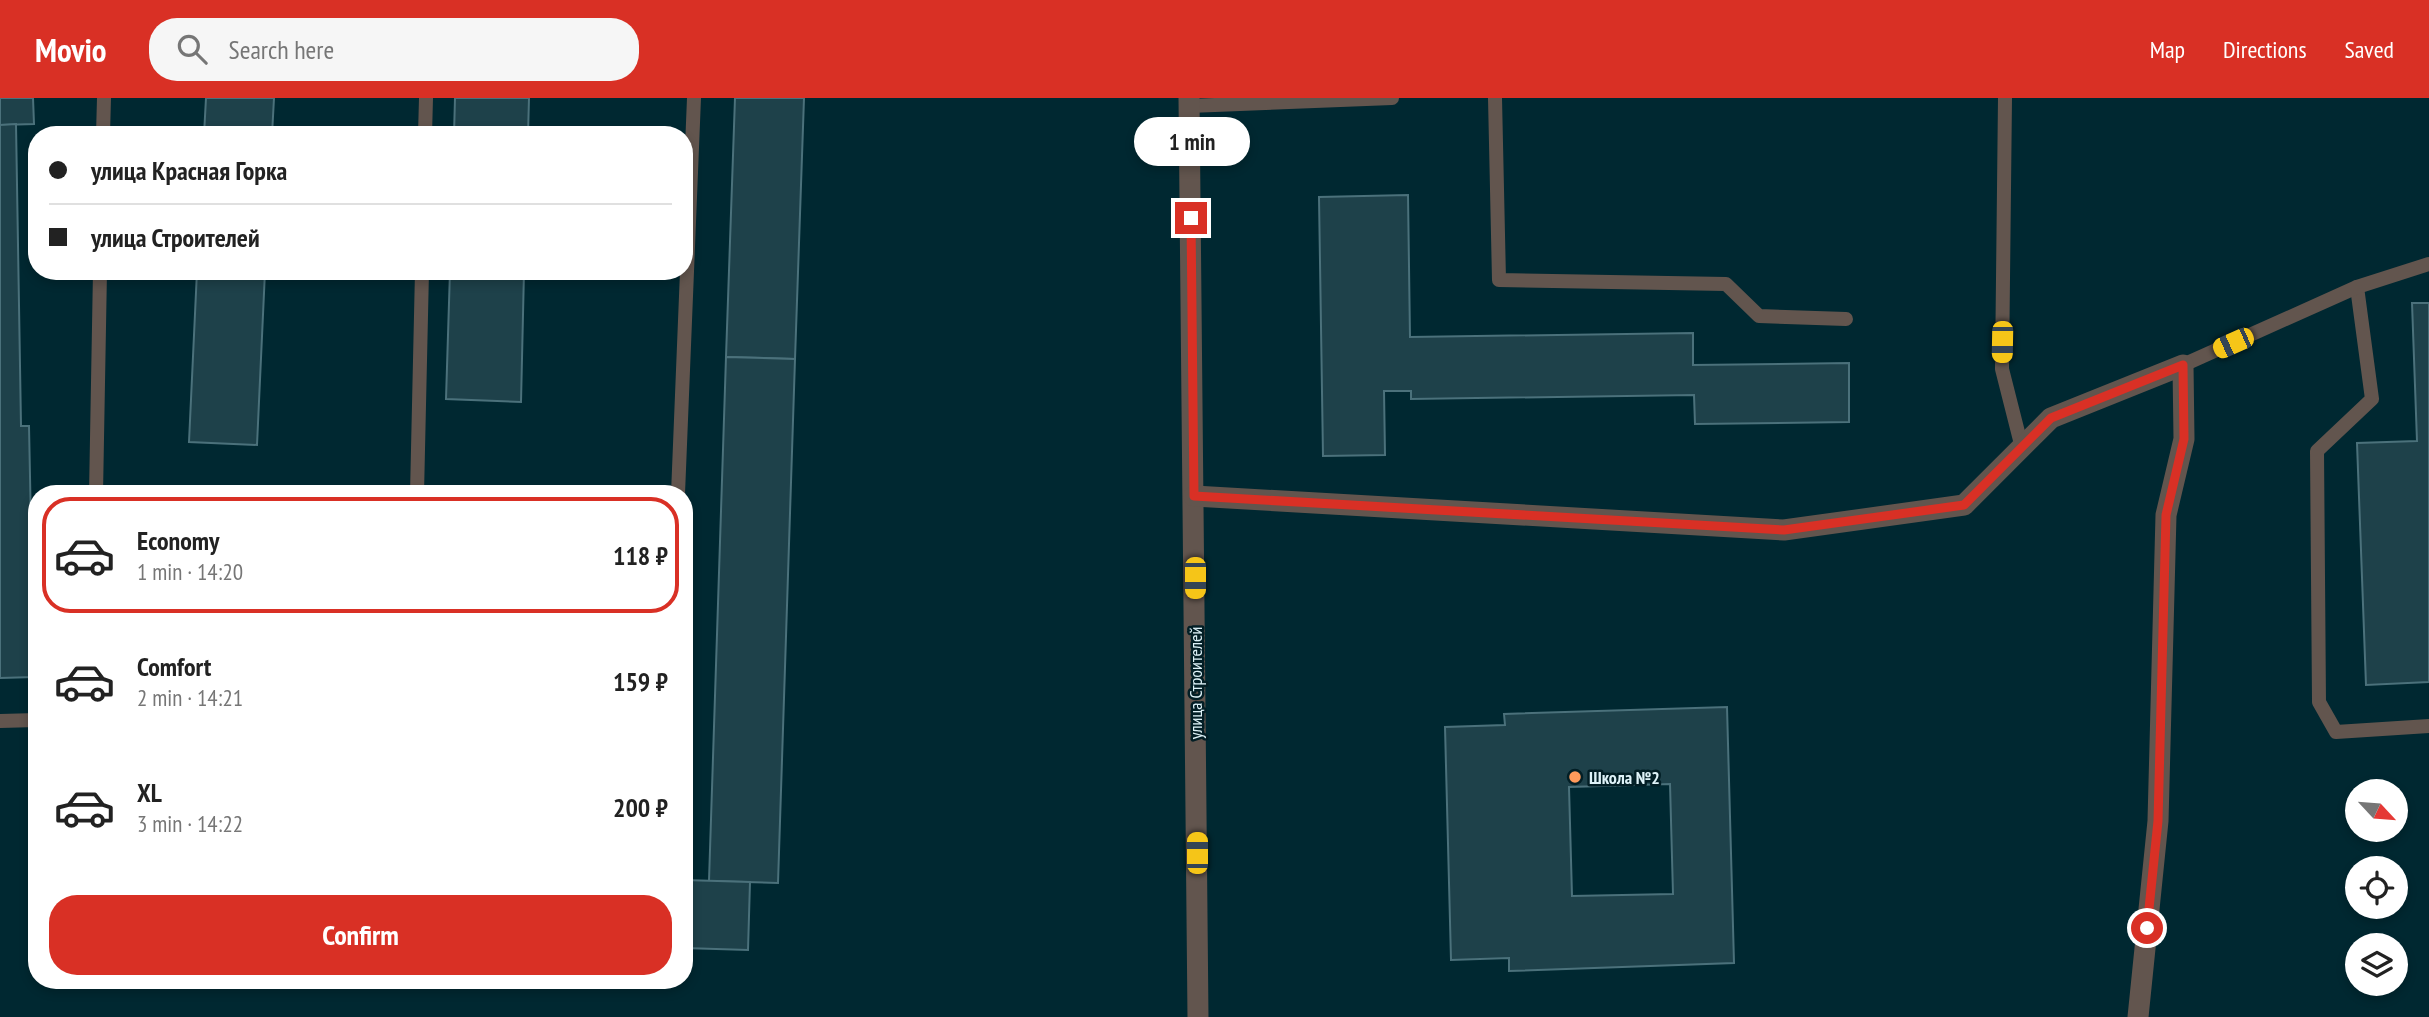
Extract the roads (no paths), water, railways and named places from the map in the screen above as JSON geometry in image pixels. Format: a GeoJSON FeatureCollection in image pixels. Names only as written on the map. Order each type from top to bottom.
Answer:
{"type":"FeatureCollection","features":[{"type":"Feature","properties":{"kind":"street","name":"улица Строителей"},"geometry":{"type":"LineString","coordinates":[[1189,102],[1198,1017]]}},
{"type":"Feature","properties":{"kind":"street"},"geometry":{"type":"LineString","coordinates":[[1194,496],[1784,530],[1964,505],[2051,418],[2183,365],[2184,439],[2166,515],[2158,821],[2138,1017]]}},
{"type":"Feature","properties":{"kind":"lane"},"geometry":{"type":"LineString","coordinates":[[103,126],[104,98]]}},
{"type":"Feature","properties":{"kind":"lane"},"geometry":{"type":"LineString","coordinates":[[425,126],[426,98]]}},
{"type":"Feature","properties":{"kind":"lane"},"geometry":{"type":"LineString","coordinates":[[693,126],[694,98]]}},
{"type":"Feature","properties":{"kind":"lane"},"geometry":{"type":"LineString","coordinates":[[1189,102],[1392,98]]}},
{"type":"Feature","properties":{"kind":"lane"},"geometry":{"type":"LineString","coordinates":[[1495,98],[1499,279],[1726,284],[1759,316],[1846,319]]}},
{"type":"Feature","properties":{"kind":"lane"},"geometry":{"type":"LineString","coordinates":[[2005,98],[2002,369],[2022,448]]}},
{"type":"Feature","properties":{"kind":"lane"},"geometry":{"type":"LineString","coordinates":[[2183,365],[2357,287],[2429,264]]}},
{"type":"Feature","properties":{"kind":"lane"},"geometry":{"type":"LineString","coordinates":[[96,485],[100,280]]}},
{"type":"Feature","properties":{"kind":"lane"},"geometry":{"type":"LineString","coordinates":[[417,485],[422,280]]}},
{"type":"Feature","properties":{"kind":"lane"},"geometry":{"type":"LineString","coordinates":[[678,485],[687,280]]}},
{"type":"Feature","properties":{"kind":"lane"},"geometry":{"type":"LineString","coordinates":[[2357,287],[2372,399],[2317,451],[2319,702],[2336,732],[2429,726]]}},
{"type":"Feature","properties":{"kind":"lane"},"geometry":{"type":"LineString","coordinates":[[0,721],[28,720]]}},
{"type":"Feature","properties":{"kind":"place","name":"Школа №2"},"geometry":{"type":"Point","coordinates":[1575,777]}}]}
